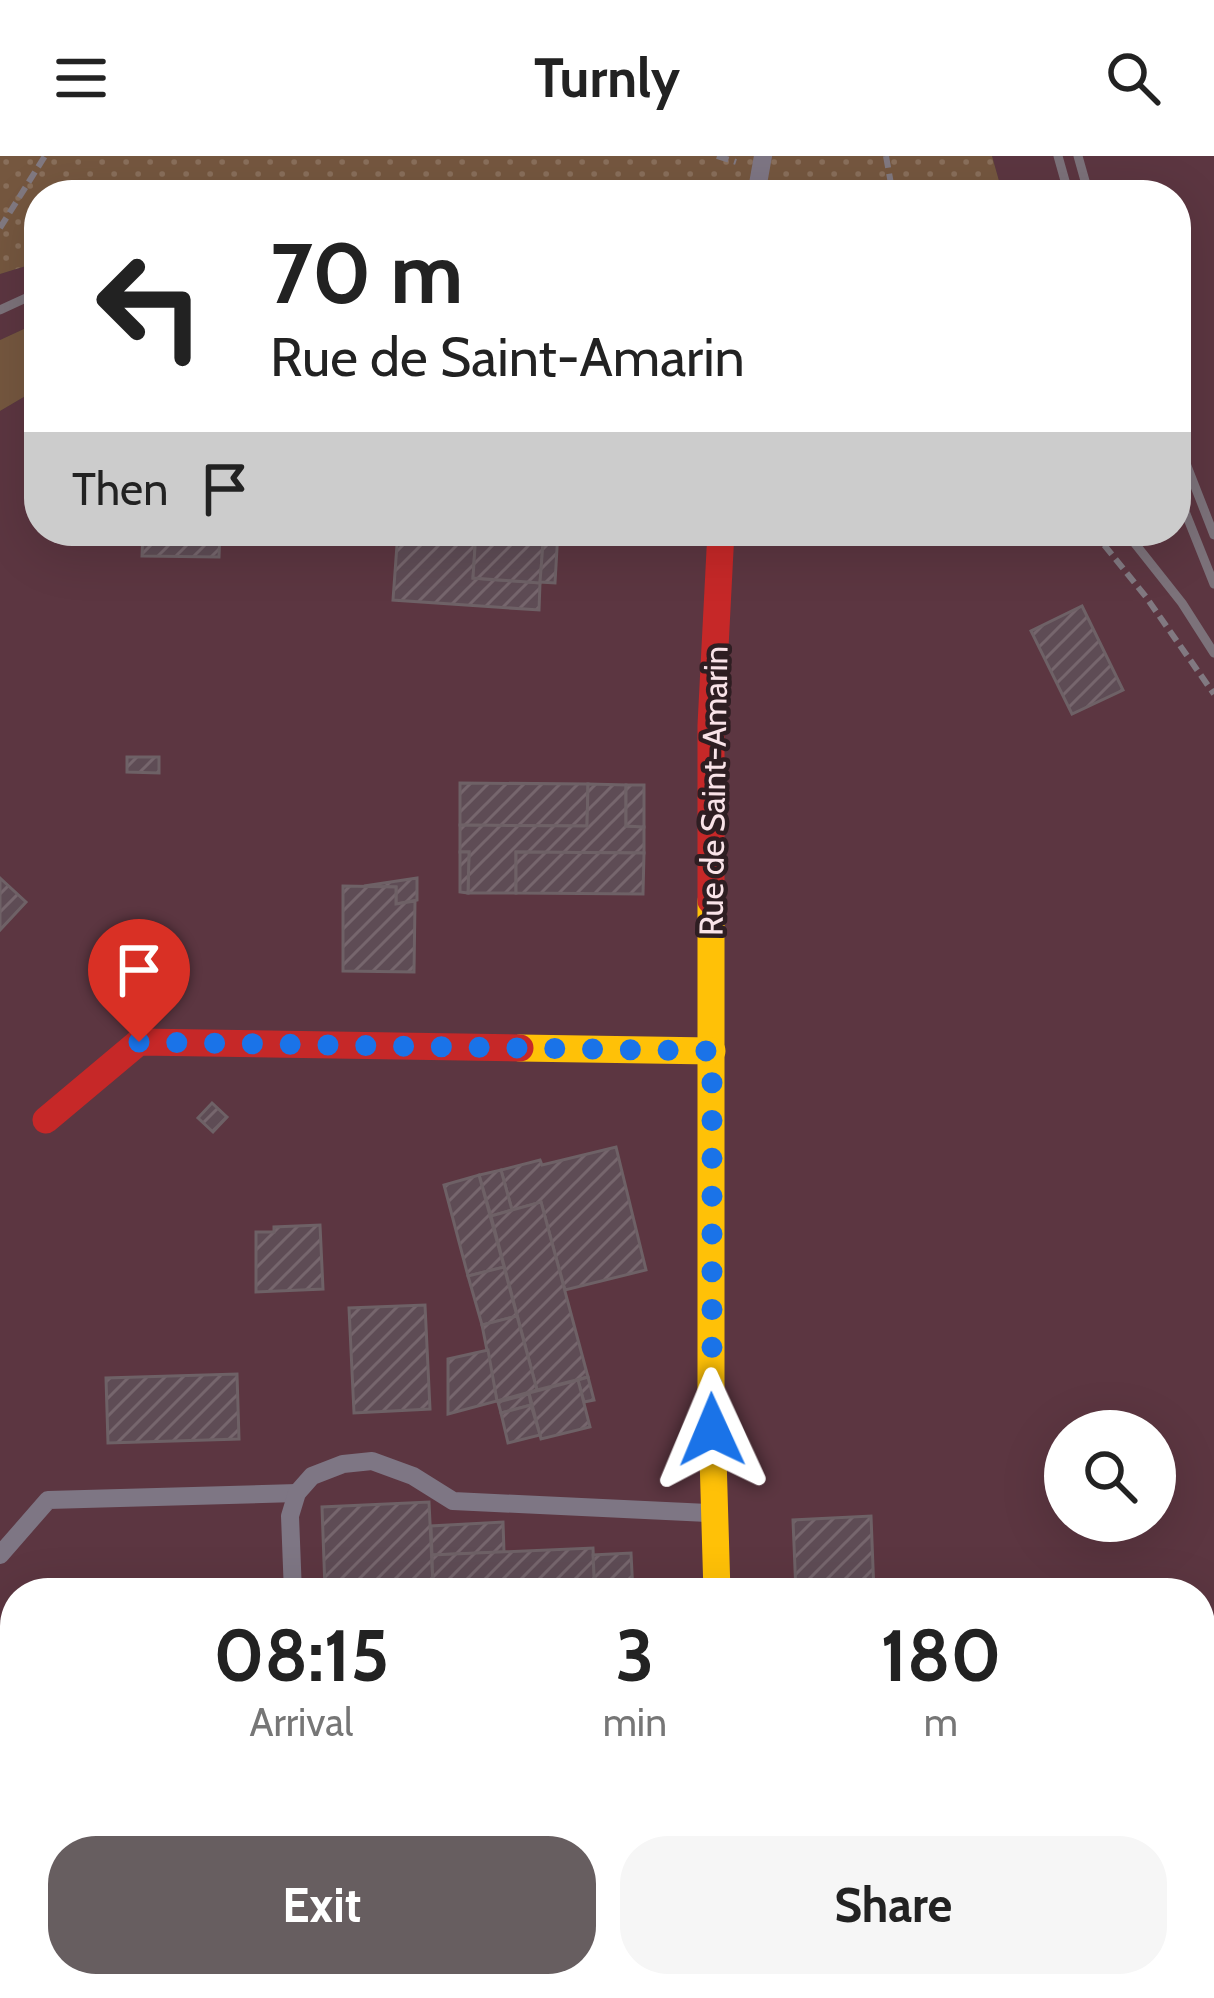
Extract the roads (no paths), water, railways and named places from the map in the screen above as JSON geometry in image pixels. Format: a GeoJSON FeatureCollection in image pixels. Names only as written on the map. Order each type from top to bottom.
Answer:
{"type":"FeatureCollection","features":[{"type":"Feature","properties":{"kind":"street","name":"Rue de Saint-Amarin"},"geometry":{"type":"LineString","coordinates":[[716,1578],[709,823],[720,546]]}},
{"type":"Feature","properties":{"kind":"street"},"geometry":{"type":"LineString","coordinates":[[46,1120],[139,1042],[712,1051]]}},
{"type":"Feature","properties":{"kind":"lane"},"geometry":{"type":"LineString","coordinates":[[292,1578],[290,1516],[297,1493],[312,1476],[343,1464],[372,1461],[412,1476],[453,1501],[713,1514]]}},
{"type":"Feature","properties":{"kind":"lane"},"geometry":{"type":"LineString","coordinates":[[0,1555],[48,1500],[297,1493]]}},
{"type":"Feature","properties":{"kind":"railway"},"geometry":{"type":"LineString","coordinates":[[1058,156],[1065,180]]}},
{"type":"Feature","properties":{"kind":"railway"},"geometry":{"type":"LineString","coordinates":[[1078,156],[1085,180]]}},
{"type":"Feature","properties":{"kind":"railway"},"geometry":{"type":"LineString","coordinates":[[0,310],[24,299]]}},
{"type":"Feature","properties":{"kind":"railway"},"geometry":{"type":"LineString","coordinates":[[1191,476],[1214,535]]}},
{"type":"Feature","properties":{"kind":"railway"},"geometry":{"type":"LineString","coordinates":[[1191,526],[1214,584]]}},
{"type":"Feature","properties":{"kind":"railway"},"geometry":{"type":"LineString","coordinates":[[1137,546],[1214,653]]}}]}
